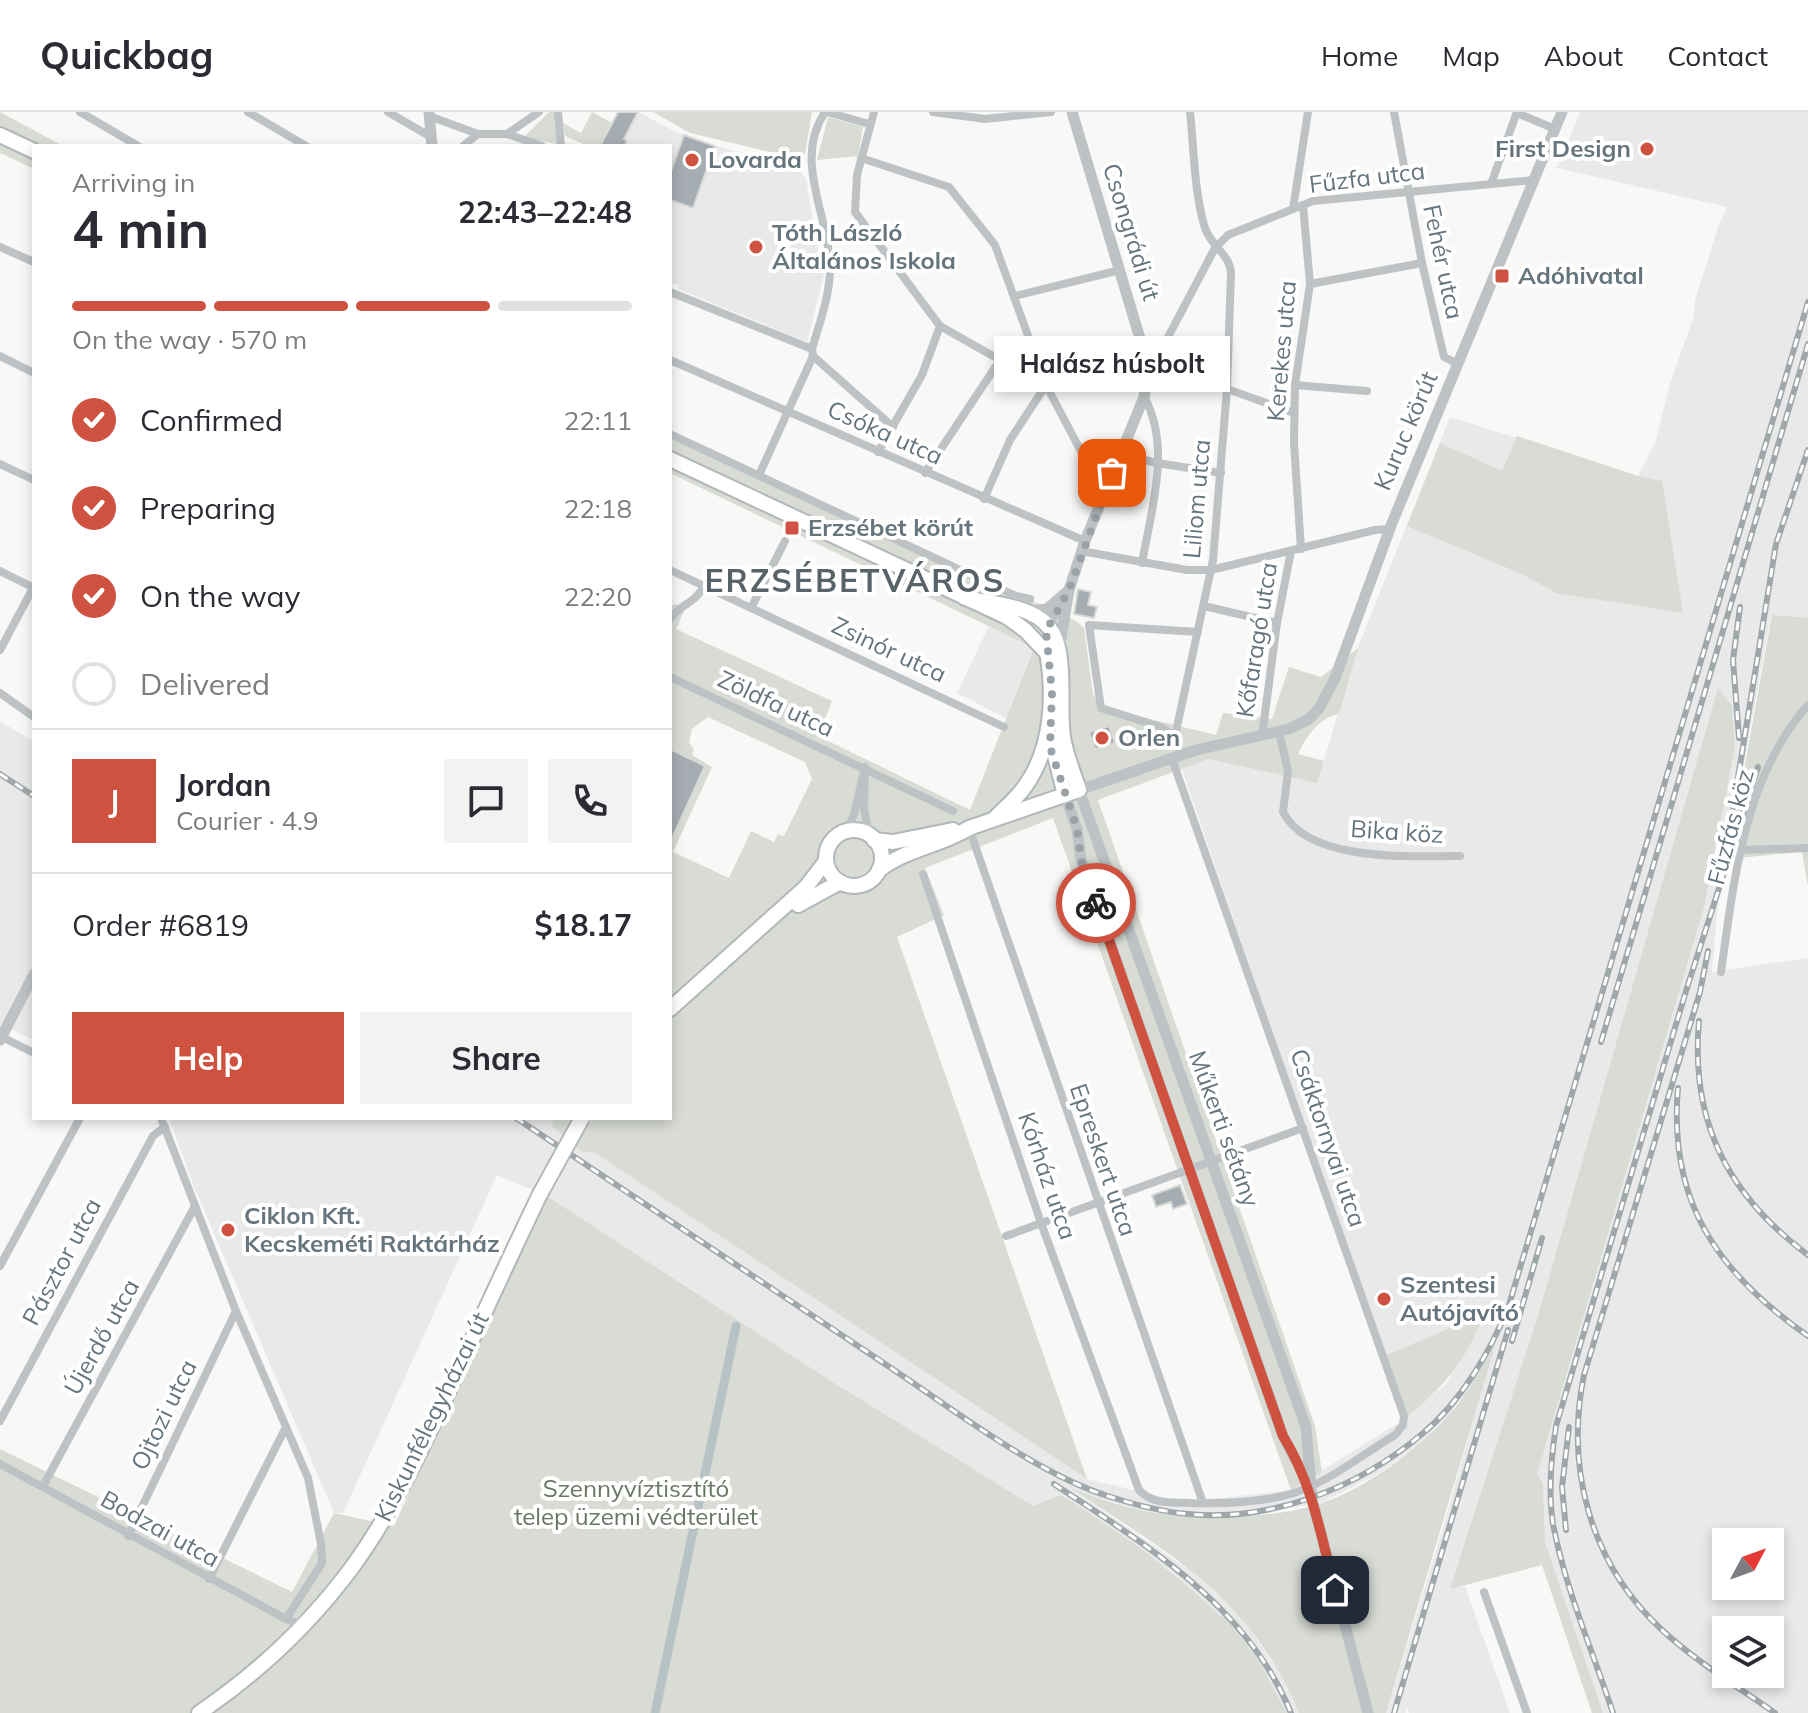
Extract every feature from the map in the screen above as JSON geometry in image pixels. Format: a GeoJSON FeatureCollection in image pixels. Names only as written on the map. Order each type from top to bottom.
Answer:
{"type":"FeatureCollection","features":[{"type":"Feature","properties":{"kind":"main road"},"geometry":{"type":"LineString","coordinates":[[0,135],[32,150]]}},
{"type":"Feature","properties":{"kind":"main road"},"geometry":{"type":"LineString","coordinates":[[672,460],[1007,617],[1053,653]]}},
{"type":"Feature","properties":{"kind":"main road"},"geometry":{"type":"LineString","coordinates":[[965,598],[1028,606],[1047,625],[1072,792]]}},
{"type":"Feature","properties":{"kind":"main road"},"geometry":{"type":"LineString","coordinates":[[1007,617],[1047,625]]}},
{"type":"Feature","properties":{"kind":"main road"},"geometry":{"type":"LineString","coordinates":[[993,820],[1018,795],[1032,775],[1042,752],[1052,692],[1053,653]]}},
{"type":"Feature","properties":{"kind":"main road"},"geometry":{"type":"LineString","coordinates":[[1049,719],[1050,747],[1072,792]]}},
{"type":"Feature","properties":{"kind":"main road"},"geometry":{"type":"LineString","coordinates":[[672,1007],[812,882],[826,861],[830,843],[845,832],[857,831],[893,842],[969,828],[1072,792]]}},
{"type":"Feature","properties":{"kind":"main road"},"geometry":{"type":"LineString","coordinates":[[826,861],[830,873],[840,882],[853,886],[863,884],[894,858],[953,838],[969,828]]}},
{"type":"Feature","properties":{"kind":"main road"},"geometry":{"type":"LineString","coordinates":[[871,837],[881,854],[879,870]]}},
{"type":"Feature","properties":{"kind":"main road"},"geometry":{"type":"LineString","coordinates":[[767,924],[840,882]]}},
{"type":"Feature","properties":{"kind":"main road","name":"Kiskunfélegyházai út"},"geometry":{"type":"LineString","coordinates":[[199,1713],[262,1664],[303,1625],[353,1565],[403,1488],[539,1196],[581,1120]]}},
{"type":"Feature","properties":{"kind":"street"},"geometry":{"type":"LineString","coordinates":[[80,112],[95,116],[135,144]]}},
{"type":"Feature","properties":{"kind":"street"},"geometry":{"type":"LineString","coordinates":[[248,112],[303,144]]}},
{"type":"Feature","properties":{"kind":"street"},"geometry":{"type":"LineString","coordinates":[[388,112],[431,142]]}},
{"type":"Feature","properties":{"kind":"street"},"geometry":{"type":"LineString","coordinates":[[504,144],[507,134],[539,112]]}},
{"type":"Feature","properties":{"kind":"street"},"geometry":{"type":"LineString","coordinates":[[558,112],[561,144]]}},
{"type":"Feature","properties":{"kind":"street"},"geometry":{"type":"LineString","coordinates":[[759,475],[813,353],[830,283],[830,259],[811,166],[815,126],[826,112],[852,115],[869,124]]}},
{"type":"Feature","properties":{"kind":"street"},"geometry":{"type":"LineString","coordinates":[[874,112],[861,158],[854,195],[855,212],[940,326],[1000,360],[1040,370]]}},
{"type":"Feature","properties":{"kind":"street"},"geometry":{"type":"LineString","coordinates":[[933,112],[985,119],[1051,112]]}},
{"type":"Feature","properties":{"kind":"street","name":"Csongrádi út"},"geometry":{"type":"LineString","coordinates":[[1053,653],[1083,546],[1144,397],[1147,380],[1144,352],[1072,112]]}},
{"type":"Feature","properties":{"kind":"street","name":"Liliom utca"},"geometry":{"type":"LineString","coordinates":[[1175,736],[1211,570],[1227,389],[1231,272],[1230,262],[1215,248],[1204,227],[1190,112]]}},
{"type":"Feature","properties":{"kind":"street"},"geometry":{"type":"LineString","coordinates":[[1293,209],[1308,112]]}},
{"type":"Feature","properties":{"kind":"street","name":"Fehér utca"},"geometry":{"type":"LineString","coordinates":[[1394,112],[1422,263],[1444,357],[1458,364]]}},
{"type":"Feature","properties":{"kind":"street","name":"Kuruc körút"},"geometry":{"type":"LineString","coordinates":[[1072,792],[1177,757],[1279,732],[1309,719],[1324,701],[1348,645],[1389,529],[1562,112]]}},
{"type":"Feature","properties":{"kind":"street"},"geometry":{"type":"LineString","coordinates":[[1491,184],[1517,113],[1555,129]]}},
{"type":"Feature","properties":{"kind":"street"},"geometry":{"type":"LineString","coordinates":[[431,142],[429,114],[478,134],[507,134],[536,144]]}},
{"type":"Feature","properties":{"kind":"street"},"geometry":{"type":"LineString","coordinates":[[466,144],[478,134]]}},
{"type":"Feature","properties":{"kind":"street"},"geometry":{"type":"LineString","coordinates":[[861,158],[940,183],[957,193],[995,245],[1046,385],[1103,493]]}},
{"type":"Feature","properties":{"kind":"street","name":"Fűzfa utca"},"geometry":{"type":"LineString","coordinates":[[1215,248],[1228,235],[1313,201],[1534,180]]}},
{"type":"Feature","properties":{"kind":"street","name":"Kerekes utca"},"geometry":{"type":"LineString","coordinates":[[1296,550],[1295,385],[1310,284],[1303,205]]}},
{"type":"Feature","properties":{"kind":"street"},"geometry":{"type":"LineString","coordinates":[[0,247],[32,261]]}},
{"type":"Feature","properties":{"kind":"street"},"geometry":{"type":"LineString","coordinates":[[1147,380],[1215,248]]}},
{"type":"Feature","properties":{"kind":"street"},"geometry":{"type":"LineString","coordinates":[[1310,284],[1422,263]]}},
{"type":"Feature","properties":{"kind":"street"},"geometry":{"type":"LineString","coordinates":[[1015,296],[1120,270]]}},
{"type":"Feature","properties":{"kind":"street"},"geometry":{"type":"LineString","coordinates":[[672,293],[813,353],[893,427]]}},
{"type":"Feature","properties":{"kind":"street"},"geometry":{"type":"LineString","coordinates":[[878,452],[922,375],[940,326]]}},
{"type":"Feature","properties":{"kind":"street"},"geometry":{"type":"LineString","coordinates":[[1144,352],[1163,344]]}},
{"type":"Feature","properties":{"kind":"street"},"geometry":{"type":"LineString","coordinates":[[0,356],[32,372]]}},
{"type":"Feature","properties":{"kind":"street"},"geometry":{"type":"LineString","coordinates":[[925,473],[1000,360]]}},
{"type":"Feature","properties":{"kind":"street","name":"Csóka utca"},"geometry":{"type":"LineString","coordinates":[[672,361],[1083,546],[1142,563],[1211,570],[1389,529]]}},
{"type":"Feature","properties":{"kind":"street"},"geometry":{"type":"LineString","coordinates":[[984,499],[1010,440],[1046,385]]}},
{"type":"Feature","properties":{"kind":"street"},"geometry":{"type":"LineString","coordinates":[[1295,385],[1367,391]]}},
{"type":"Feature","properties":{"kind":"street"},"geometry":{"type":"LineString","coordinates":[[1227,389],[1294,413]]}},
{"type":"Feature","properties":{"kind":"street"},"geometry":{"type":"LineString","coordinates":[[1142,563],[1157,463],[1154,419],[1144,397]]}},
{"type":"Feature","properties":{"kind":"street"},"geometry":{"type":"LineString","coordinates":[[672,435],[1016,596],[1028,606],[1047,609],[1069,590]]}},
{"type":"Feature","properties":{"kind":"street"},"geometry":{"type":"LineString","coordinates":[[1121,454],[1221,473]]}},
{"type":"Feature","properties":{"kind":"street"},"geometry":{"type":"LineString","coordinates":[[0,464],[32,479]]}},
{"type":"Feature","properties":{"kind":"street"},"geometry":{"type":"LineString","coordinates":[[751,608],[785,541]]}},
{"type":"Feature","properties":{"kind":"street","name":"Kőfaragó utca"},"geometry":{"type":"LineString","coordinates":[[1262,736],[1277,623],[1296,550]]}},
{"type":"Feature","properties":{"kind":"street"},"geometry":{"type":"LineString","coordinates":[[0,571],[32,586]]}},
{"type":"Feature","properties":{"kind":"street","name":"Zsinór utca"},"geometry":{"type":"LineString","coordinates":[[672,571],[1004,727]]}},
{"type":"Feature","properties":{"kind":"street"},"geometry":{"type":"LineString","coordinates":[[672,616],[678,609],[695,601],[704,586]]}},
{"type":"Feature","properties":{"kind":"street","name":"Csongrádi út"},"geometry":{"type":"LineString","coordinates":[[1047,625],[1069,590]]}},
{"type":"Feature","properties":{"kind":"street"},"geometry":{"type":"LineString","coordinates":[[0,650],[32,591]]}},
{"type":"Feature","properties":{"kind":"street"},"geometry":{"type":"LineString","coordinates":[[1204,606],[1277,623]]}},
{"type":"Feature","properties":{"kind":"street"},"geometry":{"type":"LineString","coordinates":[[1177,757],[1175,736],[1161,727],[1101,708],[1089,625],[1198,632]]}},
{"type":"Feature","properties":{"kind":"street","name":"Zöldfa utca"},"geometry":{"type":"LineString","coordinates":[[672,678],[953,811]]}},
{"type":"Feature","properties":{"kind":"street"},"geometry":{"type":"LineString","coordinates":[[0,693],[32,716]]}},
{"type":"Feature","properties":{"kind":"street","name":"Fűzfás köz"},"geometry":{"type":"LineString","coordinates":[[1721,972],[1741,850],[1756,795],[1769,761],[1786,731],[1808,705]]}},
{"type":"Feature","properties":{"kind":"street","name":"Bika köz"},"geometry":{"type":"LineString","coordinates":[[1279,732],[1288,771],[1283,812],[1300,832],[1327,845],[1374,855],[1460,856]]}},
{"type":"Feature","properties":{"kind":"street","name":"Csáktornyai utca"},"geometry":{"type":"LineString","coordinates":[[1177,757],[1404,1421],[1395,1435],[1309,1487]]}},
{"type":"Feature","properties":{"kind":"street"},"geometry":{"type":"LineString","coordinates":[[845,832],[854,815],[865,767]]}},
{"type":"Feature","properties":{"kind":"street"},"geometry":{"type":"LineString","coordinates":[[865,767],[864,809],[871,837]]}},
{"type":"Feature","properties":{"kind":"street","name":"Műkerti sétány"},"geometry":{"type":"LineString","coordinates":[[1072,792],[1212,1161],[1306,1427],[1309,1487]]}},
{"type":"Feature","properties":{"kind":"street","name":"Műkerti sétány"},"geometry":{"type":"LineString","coordinates":[[1072,792],[1081,860],[1188,1170],[1289,1446],[1309,1487]]}},
{"type":"Feature","properties":{"kind":"street","name":"Epreskert utca"},"geometry":{"type":"LineString","coordinates":[[969,828],[1203,1503]]}},
{"type":"Feature","properties":{"kind":"street"},"geometry":{"type":"LineString","coordinates":[[1741,850],[1808,848]]}},
{"type":"Feature","properties":{"kind":"street","name":"Kórház utca"},"geometry":{"type":"LineString","coordinates":[[923,874],[1041,1223],[1139,1490],[1147,1498],[1163,1502],[1203,1503]]}},
{"type":"Feature","properties":{"kind":"street"},"geometry":{"type":"LineString","coordinates":[[32,978],[1,1038],[32,1052]]}},
{"type":"Feature","properties":{"kind":"street"},"geometry":{"type":"LineString","coordinates":[[0,1266],[79,1120]]}},
{"type":"Feature","properties":{"kind":"street"},"geometry":{"type":"LineString","coordinates":[[163,1123],[236,1311],[308,1478],[322,1563],[286,1619]]}},
{"type":"Feature","properties":{"kind":"street","name":"Pásztor utca"},"geometry":{"type":"LineString","coordinates":[[0,1421],[153,1136],[163,1123]]}},
{"type":"Feature","properties":{"kind":"street"},"geometry":{"type":"LineString","coordinates":[[1006,1236],[1303,1128]]}},
{"type":"Feature","properties":{"kind":"street","name":"Újerdő utca"},"geometry":{"type":"LineString","coordinates":[[43,1486],[195,1206]]}},
{"type":"Feature","properties":{"kind":"street","name":"Ojtozi utca"},"geometry":{"type":"LineString","coordinates":[[128,1536],[236,1311]]}},
{"type":"Feature","properties":{"kind":"street"},"geometry":{"type":"LineString","coordinates":[[209,1579],[286,1427]]}},
{"type":"Feature","properties":{"kind":"street"},"geometry":{"type":"LineString","coordinates":[[1289,1446],[1300,1448],[1308,1440]]}},
{"type":"Feature","properties":{"kind":"street","name":"Bodzai utca"},"geometry":{"type":"LineString","coordinates":[[0,1464],[128,1536],[303,1625]]}},
{"type":"Feature","properties":{"kind":"street"},"geometry":{"type":"LineString","coordinates":[[1203,1503],[1251,1502],[1309,1487],[1366,1712]]}},
{"type":"Feature","properties":{"kind":"street"},"geometry":{"type":"LineString","coordinates":[[1484,1592],[1527,1713]]}},
{"type":"Feature","properties":{"kind":"shaded area","name":"Tóth László Általános Iskola"},"geometry":{"type":"Polygon","coordinates":[[[638,112],[672,130],[715,146],[801,166],[806,178],[819,256],[825,258],[825,271],[807,342],[678,289],[679,285],[672,283],[672,144],[626,144],[627,141],[623,139],[638,112]]]}},
{"type":"Feature","properties":{"kind":"shaded area"},"geometry":{"type":"Polygon","coordinates":[[[1580,112],[1808,112],[1808,618],[1771,616],[1718,905],[1712,972],[1808,958],[1808,1713],[1603,1713],[1545,1542],[1543,1484],[1537,1475],[1705,904],[1721,831],[1540,1309],[1451,1588],[1465,1586],[1510,1713],[1409,1713],[1407,1707],[1405,1713],[1386,1713],[1441,1535],[1493,1349],[1450,1414],[1418,1445],[1378,1474],[1321,1503],[1236,1517],[1190,1518],[1138,1510],[1073,1490],[1191,1571],[1242,1617],[1279,1672],[1299,1713],[1287,1713],[1260,1662],[1224,1616],[1221,1617],[1173,1573],[1062,1495],[1033,1507],[828,1379],[547,1196],[497,1175],[343,1513],[334,1513],[194,1187],[170,1120],[553,1120],[552,1126],[582,1152],[595,1153],[1087,1479],[1184,1502],[1291,1490],[1403,1420],[1447,1383],[1483,1314],[1384,1356],[1181,767],[1208,759],[1317,783],[1358,647],[1450,417],[1638,476],[1656,440],[1670,383],[1694,316],[1695,301],[1727,207],[1557,168],[1580,112]]]}},
{"type":"Feature","properties":{"kind":"shaded area"},"geometry":{"type":"Polygon","coordinates":[[[989,626],[1034,647],[1006,718],[957,693],[989,626]]]}},
{"type":"Feature","properties":{"kind":"shaded area"},"geometry":{"type":"Polygon","coordinates":[[[0,721],[32,741],[32,1039],[9,1028],[0,1044],[0,721]]]}},
{"type":"Feature","properties":{"kind":"green space"},"geometry":{"type":"Polygon","coordinates":[[[0,112],[59,144],[32,144],[32,168],[0,153],[0,112]]]}},
{"type":"Feature","properties":{"kind":"green space"},"geometry":{"type":"Polygon","coordinates":[[[549,112],[555,112],[557,144],[523,138],[549,112]]]}},
{"type":"Feature","properties":{"kind":"green space"},"geometry":{"type":"Polygon","coordinates":[[[592,112],[612,123],[601,144],[583,144],[565,136],[563,123],[581,133],[592,112]]]}},
{"type":"Feature","properties":{"kind":"green space"},"geometry":{"type":"Polygon","coordinates":[[[653,112],[812,112],[804,160],[690,133],[653,112]]]}},
{"type":"Feature","properties":{"kind":"green space"},"geometry":{"type":"Polygon","coordinates":[[[828,117],[863,127],[858,156],[817,160],[828,117]]]}},
{"type":"Feature","properties":{"kind":"green space"},"geometry":{"type":"Polygon","coordinates":[[[672,433],[1076,621],[1084,628],[1093,694],[1104,708],[1216,735],[1223,713],[1272,719],[1289,667],[1321,677],[1358,648],[1339,714],[1319,723],[1298,754],[1324,761],[1317,783],[1208,759],[1098,800],[1315,1426],[1322,1472],[1291,1490],[1053,818],[925,868],[944,915],[897,937],[1087,1479],[595,1153],[582,1152],[552,1126],[553,1120],[672,1120],[672,839],[705,766],[672,750],[672,605],[676,604],[684,611],[676,629],[832,701],[818,736],[970,810],[1034,648],[672,474],[672,433]],[[708,717],[692,729],[689,742],[694,750],[692,755],[712,767],[673,852],[729,878],[751,831],[774,842],[778,834],[784,836],[812,779],[805,762],[708,717]]]}},
{"type":"Feature","properties":{"kind":"green space"},"geometry":{"type":"Polygon","coordinates":[[[1517,436],[1662,481],[1683,613],[1556,593],[1522,574],[1407,526],[1440,443],[1502,471],[1517,436]]]}},
{"type":"Feature","properties":{"kind":"green space"},"geometry":{"type":"Polygon","coordinates":[[[1772,615],[1808,618],[1808,886],[1802,852],[1728,859],[1772,615]]]}},
{"type":"Feature","properties":{"kind":"green space"},"geometry":{"type":"Polygon","coordinates":[[[1718,688],[1732,706],[1735,746],[1705,904],[1537,1475],[1543,1483],[1545,1542],[1603,1713],[1592,1713],[1542,1565],[1450,1589],[1540,1309],[1718,688]]]}},
{"type":"Feature","properties":{"kind":"green space","name":"Szennyvíztisztító telep üzemi védterület"},"geometry":{"type":"Polygon","coordinates":[[[547,1196],[828,1379],[1033,1506],[1061,1495],[1124,1537],[1184,1583],[1221,1617],[1224,1616],[1260,1662],[1287,1713],[0,1713],[0,1449],[292,1592],[334,1513],[394,1526],[547,1196]]]}},
{"type":"Feature","properties":{"kind":"green space"},"geometry":{"type":"Polygon","coordinates":[[[1485,1313],[1470,1345],[1452,1372],[1430,1397],[1403,1420],[1384,1356],[1485,1313]]]}},
{"type":"Feature","properties":{"kind":"green space"},"geometry":{"type":"Polygon","coordinates":[[[1495,1346],[1386,1713],[1299,1713],[1279,1672],[1257,1638],[1204,1581],[1070,1488],[1131,1508],[1183,1516],[1256,1516],[1322,1503],[1373,1478],[1420,1443],[1454,1409],[1495,1346]]]}},
{"type":"Feature","properties":{"kind":"building"},"geometry":{"type":"Polygon","coordinates":[[[618,112],[638,112],[624,139],[626,144],[601,144],[618,112]]]}},
{"type":"Feature","properties":{"kind":"building","name":"Lovarda"},"geometry":{"type":"Polygon","coordinates":[[[684,135],[715,146],[693,208],[672,201],[672,168],[684,135]]]}},
{"type":"Feature","properties":{"kind":"building"},"geometry":{"type":"Polygon","coordinates":[[[1078,589],[1091,592],[1088,605],[1097,607],[1094,618],[1074,614],[1078,589]]]}},
{"type":"Feature","properties":{"kind":"building","name":"Orlen"},"geometry":{"type":"Polygon","coordinates":[[[1109,726],[1115,743],[1095,749],[1089,732],[1109,726]]]}},
{"type":"Feature","properties":{"kind":"building"},"geometry":{"type":"Polygon","coordinates":[[[672,750],[705,766],[672,839],[672,750]]]}},
{"type":"Feature","properties":{"kind":"building"},"geometry":{"type":"Polygon","coordinates":[[[1180,1185],[1187,1204],[1173,1209],[1171,1202],[1156,1207],[1152,1195],[1180,1185]]]}},
{"type":"Feature","properties":{"kind":"waterway"},"geometry":{"type":"LineString","coordinates":[[655,1713],[736,1326]]}},
{"type":"Feature","properties":{"kind":"railway"},"geometry":{"type":"LineString","coordinates":[[519,1120],[996,1439],[1083,1487],[1159,1510],[1220,1515],[1251,1512],[1282,1506],[1342,1485],[1397,1453],[1450,1407],[1484,1358],[1509,1305],[1808,302]]}},
{"type":"Feature","properties":{"kind":"railway"},"geometry":{"type":"LineString","coordinates":[[1601,1042],[1808,344]]}},
{"type":"Feature","properties":{"kind":"railway"},"geometry":{"type":"LineString","coordinates":[[1733,808],[1776,544],[1808,450]]}},
{"type":"Feature","properties":{"kind":"railway"},"geometry":{"type":"LineString","coordinates":[[1739,738],[1733,660],[1740,607]]}},
{"type":"Feature","properties":{"kind":"railway"},"geometry":{"type":"LineString","coordinates":[[1613,1713],[1572,1596],[1553,1524],[1551,1475],[1556,1426],[1686,991],[1758,767]]}},
{"type":"Feature","properties":{"kind":"railway"},"geometry":{"type":"LineString","coordinates":[[0,774],[32,795]]}},
{"type":"Feature","properties":{"kind":"railway"},"geometry":{"type":"LineString","coordinates":[[1708,951],[1700,992],[1584,1375],[1578,1445],[1581,1479],[1589,1512],[1600,1544],[1616,1575],[1661,1629],[1716,1673],[1775,1713]]}},
{"type":"Feature","properties":{"kind":"railway"},"geometry":{"type":"LineString","coordinates":[[1699,1021],[1701,1092],[1708,1124],[1720,1153],[1756,1207],[1808,1255]]}},
{"type":"Feature","properties":{"kind":"railway"},"geometry":{"type":"LineString","coordinates":[[1678,1088],[1677,1129],[1681,1166],[1691,1200],[1706,1231],[1748,1287],[1808,1336]]}},
{"type":"Feature","properties":{"kind":"railway"},"geometry":{"type":"LineString","coordinates":[[1512,1341],[1542,1238]]}},
{"type":"Feature","properties":{"kind":"railway"},"geometry":{"type":"LineString","coordinates":[[1394,1713],[1508,1330]]}},
{"type":"Feature","properties":{"kind":"railway"},"geometry":{"type":"LineString","coordinates":[[1566,1530],[1562,1487],[1569,1427]]}},
{"type":"Feature","properties":{"kind":"railway"},"geometry":{"type":"LineString","coordinates":[[1054,1484],[1158,1555],[1221,1609],[1248,1640],[1272,1675],[1291,1713]]}},
{"type":"Feature","properties":{"kind":"way so far"},"geometry":{"type":"LineString","coordinates":[[1096,903],[1079,853],[1077,829],[1050,747],[1052,692],[1046,631],[1069,590],[1112,473]]}},
{"type":"Feature","properties":{"kind":"place","name":"First Design"},"geometry":{"type":"Point","coordinates":[1647,149]}},
{"type":"Feature","properties":{"kind":"place","name":"Lovarda"},"geometry":{"type":"Point","coordinates":[692,160]}},
{"type":"Feature","properties":{"kind":"place","name":"Tóth László Általános Iskola"},"geometry":{"type":"Point","coordinates":[756,247]}},
{"type":"Feature","properties":{"kind":"place","name":"Adóhivatal"},"geometry":{"type":"Point","coordinates":[1502,276]}},
{"type":"Feature","properties":{"kind":"place","name":"Halász húsbolt"},"geometry":{"type":"Point","coordinates":[1112,473]}},
{"type":"Feature","properties":{"kind":"place","name":"Erzsébet körút"},"geometry":{"type":"Point","coordinates":[792,528]}},
{"type":"Feature","properties":{"kind":"place","name":"Orlen"},"geometry":{"type":"Point","coordinates":[1102,738]}},
{"type":"Feature","properties":{"kind":"place","name":"Ciklon Kft. Kecskeméti Raktárház"},"geometry":{"type":"Point","coordinates":[228,1230]}},
{"type":"Feature","properties":{"kind":"place","name":"Szentesi Autójavító"},"geometry":{"type":"Point","coordinates":[1384,1299]}},
{"type":"Feature","properties":{"kind":"district","name":"ERZSÉBETVÁROS"},"geometry":{"type":"Point","coordinates":[855,581]}},
{"type":"Feature","properties":{"kind":"route"},"geometry":{"type":"LineString","coordinates":[[1096,903],[1283,1436],[1299,1461],[1309,1487],[1335,1590]]}}]}
